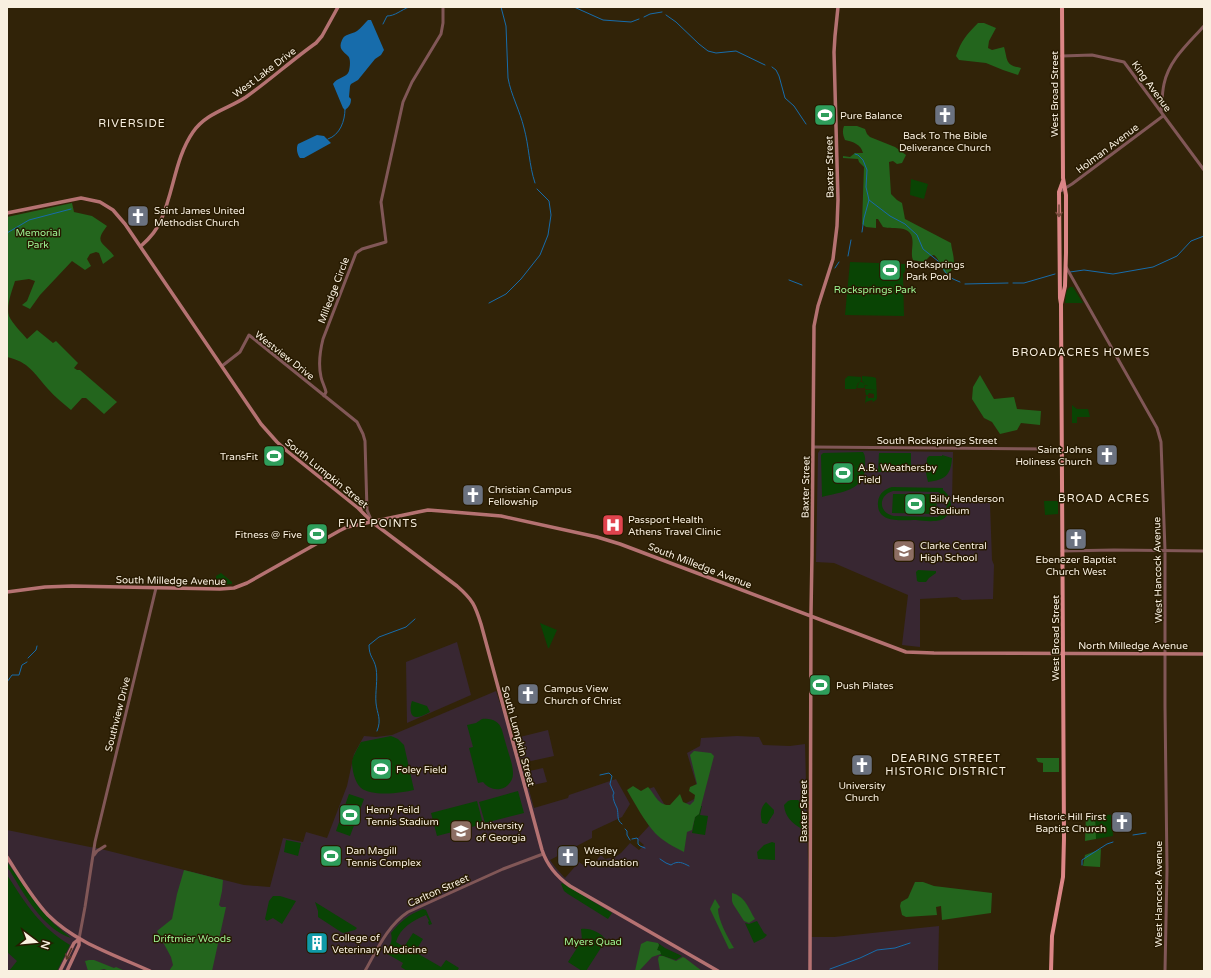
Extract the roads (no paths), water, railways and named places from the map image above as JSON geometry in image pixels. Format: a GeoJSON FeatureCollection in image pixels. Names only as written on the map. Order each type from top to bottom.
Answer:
{"type":"FeatureCollection","features":[{"type":"Feature","properties":{"kind":"main road","name":"West Lake Drive"},"geometry":{"type":"LineString","coordinates":[[141,246],[149,238],[161,221],[181,156],[186,144],[198,124],[212,114],[245,97],[316,43],[322,36],[338,7]]}},
{"type":"Feature","properties":{"kind":"main road","name":"Baxter Street"},"geometry":{"type":"LineString","coordinates":[[810,971],[811,616],[815,318],[833,259],[838,219],[834,52],[838,7]]}},
{"type":"Feature","properties":{"kind":"main road","name":"West Broad Street"},"geometry":{"type":"LineString","coordinates":[[1051,971],[1052,936],[1063,872],[1061,304],[1059,192],[1063,181],[1062,7]]}},
{"type":"Feature","properties":{"kind":"main road","name":"West Broad Street"},"geometry":{"type":"LineString","coordinates":[[1061,304],[1065,286],[1066,266],[1066,188],[1063,181]]}},
{"type":"Feature","properties":{"kind":"main road","name":"South Lumpkin Street"},"geometry":{"type":"LineString","coordinates":[[7,213],[81,198],[94,200],[104,204],[116,212],[141,246],[261,424],[277,442],[358,508],[372,522],[457,586],[474,603],[543,854],[548,864],[560,878],[570,886],[718,971]]}},
{"type":"Feature","properties":{"kind":"main road"},"geometry":{"type":"LineString","coordinates":[[358,508],[362,508],[367,504]]}},
{"type":"Feature","properties":{"kind":"main road","name":"South Milledge Avenue"},"geometry":{"type":"LineString","coordinates":[[7,592],[45,587],[220,589],[240,586],[247,584],[348,527],[422,511],[434,510],[502,516],[597,537],[626,546],[900,650],[912,653],[1063,653]]}},
{"type":"Feature","properties":{"kind":"main road"},"geometry":{"type":"LineString","coordinates":[[383,530],[382,525],[384,519]]}},
{"type":"Feature","properties":{"kind":"main road","name":"North Milledge Avenue"},"geometry":{"type":"LineString","coordinates":[[1063,653],[1204,654]]}},
{"type":"Feature","properties":{"kind":"main road"},"geometry":{"type":"LineString","coordinates":[[7,857],[31,894],[59,924],[79,938],[150,971]]}},
{"type":"Feature","properties":{"kind":"main road"},"geometry":{"type":"LineString","coordinates":[[60,971],[74,943],[79,938]]}},
{"type":"Feature","properties":{"kind":"main road"},"geometry":{"type":"LineString","coordinates":[[66,971],[79,945],[79,938]]}},
{"type":"Feature","properties":{"kind":"street","name":"Milledge Circle"},"geometry":{"type":"LineString","coordinates":[[324,396],[326,392],[320,368],[323,339],[356,253],[362,249],[386,242],[381,202],[404,102],[414,77],[441,34],[443,7]]}},
{"type":"Feature","properties":{"kind":"street"},"geometry":{"type":"LineString","coordinates":[[1161,112],[1164,83],[1169,68],[1177,55],[1204,26]]}},
{"type":"Feature","properties":{"kind":"street","name":"King Avenue"},"geometry":{"type":"LineString","coordinates":[[1062,56],[1092,55],[1124,62],[1204,170]]}},
{"type":"Feature","properties":{"kind":"street","name":"Holman Avenue"},"geometry":{"type":"LineString","coordinates":[[1059,192],[1164,116]]}},
{"type":"Feature","properties":{"kind":"street","name":"West Hancock Avenue"},"geometry":{"type":"LineString","coordinates":[[1066,266],[1069,274],[1159,433],[1162,448],[1166,654],[1167,872],[1165,971]]}},
{"type":"Feature","properties":{"kind":"street","name":"Westview Drive"},"geometry":{"type":"LineString","coordinates":[[222,366],[240,352],[249,335],[324,396]]}},
{"type":"Feature","properties":{"kind":"street"},"geometry":{"type":"LineString","coordinates":[[324,396],[357,422],[363,434],[365,441],[367,510],[372,522]]}},
{"type":"Feature","properties":{"kind":"street","name":"South Rocksprings Street"},"geometry":{"type":"LineString","coordinates":[[814,447],[1061,449]]}},
{"type":"Feature","properties":{"kind":"street"},"geometry":{"type":"LineString","coordinates":[[1062,551],[1204,550]]}},
{"type":"Feature","properties":{"kind":"street","name":"Southview Drive"},"geometry":{"type":"LineString","coordinates":[[79,938],[95,845],[156,588]]}},
{"type":"Feature","properties":{"kind":"street"},"geometry":{"type":"LineString","coordinates":[[93,857],[97,851],[105,846]]}},
{"type":"Feature","properties":{"kind":"street","name":"Carlton Street"},"geometry":{"type":"LineString","coordinates":[[365,971],[389,931],[398,920],[408,912],[514,865],[543,854]]}},
{"type":"Feature","properties":{"kind":"water"},"geometry":{"type":"Polygon","coordinates":[[[368,20],[371,20],[384,50],[358,80],[351,84],[349,97],[351,102],[349,107],[345,110],[333,84],[346,75],[349,69],[350,59],[342,50],[341,43],[346,35],[357,31],[368,20]]]}},
{"type":"Feature","properties":{"kind":"water"},"geometry":{"type":"Polygon","coordinates":[[[317,135],[324,136],[331,143],[304,158],[300,158],[297,151],[298,144],[317,135]]]}},
{"type":"Feature","properties":{"kind":"waterway"},"geometry":{"type":"LineString","coordinates":[[383,24],[387,16],[409,7]]}},
{"type":"Feature","properties":{"kind":"waterway"},"geometry":{"type":"LineString","coordinates":[[501,7],[506,26],[508,78],[524,128],[535,183]]}},
{"type":"Feature","properties":{"kind":"waterway"},"geometry":{"type":"LineString","coordinates":[[574,7],[603,20],[631,22],[639,19]]}},
{"type":"Feature","properties":{"kind":"waterway"},"geometry":{"type":"LineString","coordinates":[[644,17],[650,14],[662,12]]}},
{"type":"Feature","properties":{"kind":"waterway"},"geometry":{"type":"LineString","coordinates":[[666,15],[708,51],[716,53],[736,51],[765,65]]}},
{"type":"Feature","properties":{"kind":"waterway"},"geometry":{"type":"LineString","coordinates":[[772,67],[776,70],[779,76],[785,98],[794,106],[806,124]]}},
{"type":"Feature","properties":{"kind":"waterway"},"geometry":{"type":"LineString","coordinates":[[328,139],[339,131],[344,118],[345,109]]}},
{"type":"Feature","properties":{"kind":"waterway"},"geometry":{"type":"LineString","coordinates":[[855,154],[863,160],[867,170],[866,187],[869,200],[862,232]]}},
{"type":"Feature","properties":{"kind":"waterway"},"geometry":{"type":"LineString","coordinates":[[489,303],[506,294],[521,279],[540,255],[548,235],[551,215],[549,201],[537,189]]}},
{"type":"Feature","properties":{"kind":"waterway"},"geometry":{"type":"LineString","coordinates":[[869,200],[890,216],[905,224],[917,235],[923,249],[938,261],[946,273],[953,279],[960,282]]}},
{"type":"Feature","properties":{"kind":"waterway"},"geometry":{"type":"LineString","coordinates":[[7,233],[29,220],[71,209]]}},
{"type":"Feature","properties":{"kind":"waterway"},"geometry":{"type":"LineString","coordinates":[[1070,272],[1084,270],[1113,274],[1153,267],[1177,256],[1191,241],[1204,236]]}},
{"type":"Feature","properties":{"kind":"waterway"},"geometry":{"type":"LineString","coordinates":[[848,256],[851,240]]}},
{"type":"Feature","properties":{"kind":"waterway"},"geometry":{"type":"LineString","coordinates":[[835,268],[839,262]]}},
{"type":"Feature","properties":{"kind":"waterway"},"geometry":{"type":"LineString","coordinates":[[1013,283],[1024,283],[1055,274]]}},
{"type":"Feature","properties":{"kind":"waterway"},"geometry":{"type":"LineString","coordinates":[[789,280],[802,285]]}},
{"type":"Feature","properties":{"kind":"waterway"},"geometry":{"type":"LineString","coordinates":[[965,284],[1008,283]]}},
{"type":"Feature","properties":{"kind":"waterway"},"geometry":{"type":"LineString","coordinates":[[377,731],[379,720],[376,703],[377,672],[369,645],[379,637],[406,627],[415,619]]}},
{"type":"Feature","properties":{"kind":"waterway"},"geometry":{"type":"LineString","coordinates":[[28,658],[36,650],[37,646]]}},
{"type":"Feature","properties":{"kind":"waterway"},"geometry":{"type":"LineString","coordinates":[[7,682],[12,675],[19,675],[22,665],[27,662]]}},
{"type":"Feature","properties":{"kind":"waterway"},"geometry":{"type":"LineString","coordinates":[[600,775],[609,773],[612,776],[610,784],[614,793],[613,799],[617,808],[618,819],[622,824]]}},
{"type":"Feature","properties":{"kind":"waterway"},"geometry":{"type":"LineString","coordinates":[[625,829],[630,840]]}},
{"type":"Feature","properties":{"kind":"waterway"},"geometry":{"type":"LineString","coordinates":[[1133,835],[1146,833]]}},
{"type":"Feature","properties":{"kind":"waterway"},"geometry":{"type":"LineString","coordinates":[[632,839],[637,838],[638,844],[645,848]]}},
{"type":"Feature","properties":{"kind":"waterway"},"geometry":{"type":"LineString","coordinates":[[1082,865],[1082,860],[1107,844],[1113,842]]}},
{"type":"Feature","properties":{"kind":"waterway"},"geometry":{"type":"LineString","coordinates":[[660,859],[671,865],[678,862],[689,866]]}},
{"type":"Feature","properties":{"kind":"waterway"},"geometry":{"type":"LineString","coordinates":[[830,969],[877,950],[895,948],[910,943]]}},
{"type":"Feature","properties":{"kind":"place","name":"Pure Balance"},"geometry":{"type":"Point","coordinates":[825,115]}},
{"type":"Feature","properties":{"kind":"place","name":"Back To The Bible Deliverance Church"},"geometry":{"type":"Point","coordinates":[945,115]}},
{"type":"Feature","properties":{"kind":"place","name":"Saint James United Methodist Church"},"geometry":{"type":"Point","coordinates":[138,216]}},
{"type":"Feature","properties":{"kind":"place","name":"Rocksprings Park Pool"},"geometry":{"type":"Point","coordinates":[890,270]}},
{"type":"Feature","properties":{"kind":"place","name":"Saint Johns Holiness Church"},"geometry":{"type":"Point","coordinates":[1107,455]}},
{"type":"Feature","properties":{"kind":"place","name":"TransFit"},"geometry":{"type":"Point","coordinates":[274,456]}},
{"type":"Feature","properties":{"kind":"place","name":"A.B. Weathersby Field"},"geometry":{"type":"Point","coordinates":[843,473]}},
{"type":"Feature","properties":{"kind":"place","name":"Christian Campus Fellowship"},"geometry":{"type":"Point","coordinates":[473,495]}},
{"type":"Feature","properties":{"kind":"place","name":"Billy Henderson Stadium"},"geometry":{"type":"Point","coordinates":[915,504]}},
{"type":"Feature","properties":{"kind":"place","name":"Passport Health Athens Travel Clinic"},"geometry":{"type":"Point","coordinates":[613,525]}},
{"type":"Feature","properties":{"kind":"place","name":"Fitness @ Five"},"geometry":{"type":"Point","coordinates":[317,534]}},
{"type":"Feature","properties":{"kind":"place","name":"Ebenezer Baptist Church West"},"geometry":{"type":"Point","coordinates":[1076,539]}},
{"type":"Feature","properties":{"kind":"place","name":"Clarke Central High School"},"geometry":{"type":"Point","coordinates":[904,551]}},
{"type":"Feature","properties":{"kind":"place","name":"Push Pilates"},"geometry":{"type":"Point","coordinates":[820,685]}},
{"type":"Feature","properties":{"kind":"place","name":"Campus View Church of Christ"},"geometry":{"type":"Point","coordinates":[528,694]}},
{"type":"Feature","properties":{"kind":"place","name":"University Church"},"geometry":{"type":"Point","coordinates":[862,765]}},
{"type":"Feature","properties":{"kind":"place","name":"Foley Field"},"geometry":{"type":"Point","coordinates":[381,769]}},
{"type":"Feature","properties":{"kind":"place","name":"Henry Feild Tennis Stadium"},"geometry":{"type":"Point","coordinates":[350,815]}},
{"type":"Feature","properties":{"kind":"place","name":"Historic Hill First Baptist Church"},"geometry":{"type":"Point","coordinates":[1122,822]}},
{"type":"Feature","properties":{"kind":"place","name":"University of Georgia"},"geometry":{"type":"Point","coordinates":[461,831]}},
{"type":"Feature","properties":{"kind":"place","name":"Dan Magill Tennis Complex"},"geometry":{"type":"Point","coordinates":[331,856]}},
{"type":"Feature","properties":{"kind":"place","name":"Wesley Foundation"},"geometry":{"type":"Point","coordinates":[568,856]}},
{"type":"Feature","properties":{"kind":"place","name":"College of Veterinary Medicine"},"geometry":{"type":"Point","coordinates":[317,943]}},
{"type":"Feature","properties":{"kind":"district","name":"RIVERSIDE"},"geometry":{"type":"Point","coordinates":[132,123]}},
{"type":"Feature","properties":{"kind":"district","name":"BROADACRES HOMES"},"geometry":{"type":"Point","coordinates":[1081,352]}},
{"type":"Feature","properties":{"kind":"district","name":"BROAD ACRES"},"geometry":{"type":"Point","coordinates":[1104,498]}},
{"type":"Feature","properties":{"kind":"district","name":"FIVE POINTS"},"geometry":{"type":"Point","coordinates":[378,523]}},
{"type":"Feature","properties":{"kind":"district","name":"DEARING STREET HISTORIC DISTRICT"},"geometry":{"type":"Point","coordinates":[946,764]}},
{"type":"Feature","properties":{"kind":"park label","name":"Memorial Park"},"geometry":{"type":"Point","coordinates":[38,238]}},
{"type":"Feature","properties":{"kind":"park label","name":"Rocksprings Park"},"geometry":{"type":"Point","coordinates":[875,289]}},
{"type":"Feature","properties":{"kind":"park label","name":"Driftmier Woods"},"geometry":{"type":"Point","coordinates":[192,938]}},
{"type":"Feature","properties":{"kind":"park label","name":"Myers Quad"},"geometry":{"type":"Point","coordinates":[593,941]}}]}
